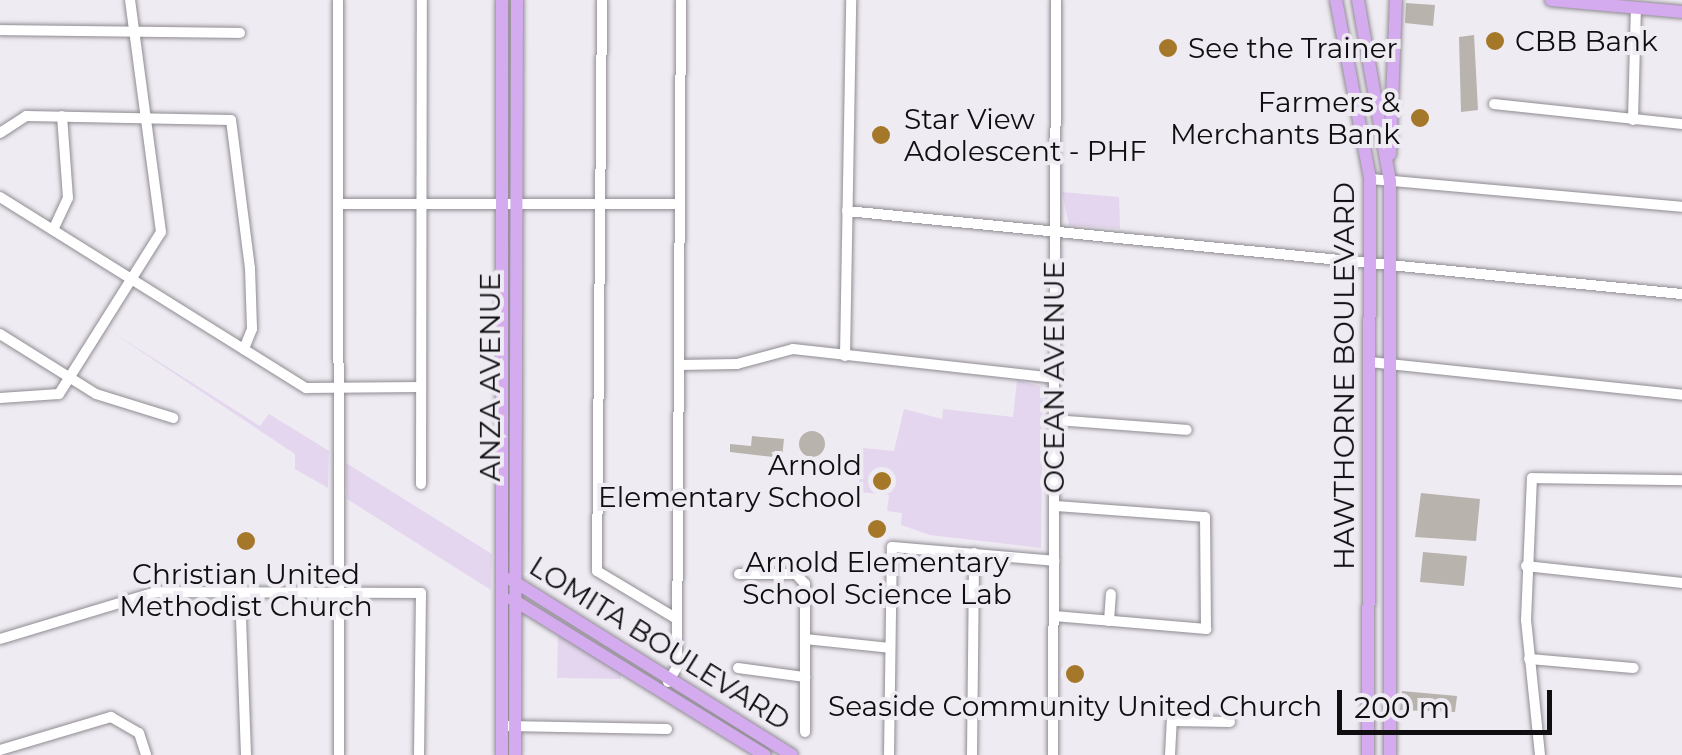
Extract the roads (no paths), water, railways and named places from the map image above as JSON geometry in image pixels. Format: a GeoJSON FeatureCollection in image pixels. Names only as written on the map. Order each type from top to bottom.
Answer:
{"type":"FeatureCollection","features":[{"type":"Feature","properties":{"kind":"main road","name":"ANZA AVENUE"},"geometry":{"type":"LineString","coordinates":[[502,0],[510,204]]}},
{"type":"Feature","properties":{"kind":"main road","name":"ANZA AVENUE"},"geometry":{"type":"LineString","coordinates":[[502,755],[508,726],[510,204],[517,0]]}},
{"type":"Feature","properties":{"kind":"main road","name":"HAWTHORNE BOULEVARD"},"geometry":{"type":"LineString","coordinates":[[1336,0],[1370,179],[1368,755]]}},
{"type":"Feature","properties":{"kind":"main road","name":"HAWTHORNE BOULEVARD"},"geometry":{"type":"LineString","coordinates":[[1358,0],[1390,181],[1390,755]]}},
{"type":"Feature","properties":{"kind":"main road"},"geometry":{"type":"LineString","coordinates":[[1388,162],[1396,0]]}},
{"type":"Feature","properties":{"kind":"main road"},"geometry":{"type":"LineString","coordinates":[[1551,0],[1682,12]]}},
{"type":"Feature","properties":{"kind":"main road","name":"LOMITA BOULEVARD"},"geometry":{"type":"LineString","coordinates":[[508,577],[764,755]]}},
{"type":"Feature","properties":{"kind":"main road","name":"LOMITA BOULEVARD"},"geometry":{"type":"LineString","coordinates":[[508,596],[791,755]]}},
{"type":"Feature","properties":{"kind":"main road","name":"ANZA AVENUE"},"geometry":{"type":"LineString","coordinates":[[508,726],[515,755]]}},
{"type":"Feature","properties":{"kind":"street"},"geometry":{"type":"LineString","coordinates":[[0,398],[52,398],[70,378],[161,232],[130,0]]}},
{"type":"Feature","properties":{"kind":"street"},"geometry":{"type":"LineString","coordinates":[[338,0],[339,755]]}},
{"type":"Feature","properties":{"kind":"street"},"geometry":{"type":"LineString","coordinates":[[421,484],[422,0]]}},
{"type":"Feature","properties":{"kind":"street"},"geometry":{"type":"LineString","coordinates":[[602,0],[598,572],[677,619]]}},
{"type":"Feature","properties":{"kind":"street"},"geometry":{"type":"LineString","coordinates":[[667,685],[677,619],[681,0]]}},
{"type":"Feature","properties":{"kind":"street"},"geometry":{"type":"LineString","coordinates":[[845,356],[851,0]]}},
{"type":"Feature","properties":{"kind":"street","name":"OCEAN AVENUE"},"geometry":{"type":"LineString","coordinates":[[1054,755],[1056,0]]}},
{"type":"Feature","properties":{"kind":"street"},"geometry":{"type":"LineString","coordinates":[[1633,120],[1636,8]]}},
{"type":"Feature","properties":{"kind":"street"},"geometry":{"type":"LineString","coordinates":[[0,30],[240,33]]}},
{"type":"Feature","properties":{"kind":"street"},"geometry":{"type":"LineString","coordinates":[[1494,104],[1682,124]]}},
{"type":"Feature","properties":{"kind":"street"},"geometry":{"type":"LineString","coordinates":[[0,134],[26,116],[231,120],[250,268],[252,330],[244,349]]}},
{"type":"Feature","properties":{"kind":"street"},"geometry":{"type":"LineString","coordinates":[[52,230],[68,198],[62,116]]}},
{"type":"Feature","properties":{"kind":"street"},"geometry":{"type":"LineString","coordinates":[[1370,179],[1682,207]]}},
{"type":"Feature","properties":{"kind":"street"},"geometry":{"type":"LineString","coordinates":[[0,197],[306,388],[421,387]]}},
{"type":"Feature","properties":{"kind":"street"},"geometry":{"type":"LineString","coordinates":[[338,204],[679,204]]}},
{"type":"Feature","properties":{"kind":"street"},"geometry":{"type":"LineString","coordinates":[[847,211],[1391,269],[1682,294]]}},
{"type":"Feature","properties":{"kind":"street"},"geometry":{"type":"LineString","coordinates":[[0,334],[70,378],[173,418]]}},
{"type":"Feature","properties":{"kind":"street"},"geometry":{"type":"LineString","coordinates":[[679,364],[738,364],[793,350],[1055,378]]}},
{"type":"Feature","properties":{"kind":"street"},"geometry":{"type":"LineString","coordinates":[[1370,362],[1682,395]]}},
{"type":"Feature","properties":{"kind":"street"},"geometry":{"type":"LineString","coordinates":[[1054,420],[1187,430]]}},
{"type":"Feature","properties":{"kind":"street"},"geometry":{"type":"LineString","coordinates":[[1540,755],[1526,566],[1532,478],[1682,480]]}},
{"type":"Feature","properties":{"kind":"street"},"geometry":{"type":"LineString","coordinates":[[1054,506],[1205,518],[1206,629],[1054,616]]}},
{"type":"Feature","properties":{"kind":"street"},"geometry":{"type":"LineString","coordinates":[[890,755],[892,547],[1054,560]]}},
{"type":"Feature","properties":{"kind":"street"},"geometry":{"type":"LineString","coordinates":[[972,755],[974,553]]}},
{"type":"Feature","properties":{"kind":"street"},"geometry":{"type":"LineString","coordinates":[[1526,566],[1682,583]]}},
{"type":"Feature","properties":{"kind":"street"},"geometry":{"type":"LineString","coordinates":[[740,574],[796,574],[805,584],[806,732]]}},
{"type":"Feature","properties":{"kind":"street"},"geometry":{"type":"LineString","coordinates":[[240,591],[246,755]]}},
{"type":"Feature","properties":{"kind":"street"},"geometry":{"type":"LineString","coordinates":[[0,639],[143,594],[421,593],[420,755]]}},
{"type":"Feature","properties":{"kind":"street"},"geometry":{"type":"LineString","coordinates":[[1109,621],[1111,594]]}},
{"type":"Feature","properties":{"kind":"street"},"geometry":{"type":"LineString","coordinates":[[805,640],[890,648]]}},
{"type":"Feature","properties":{"kind":"street"},"geometry":{"type":"LineString","coordinates":[[1530,659],[1634,668]]}},
{"type":"Feature","properties":{"kind":"street"},"geometry":{"type":"LineString","coordinates":[[738,668],[805,678]]}},
{"type":"Feature","properties":{"kind":"street"},"geometry":{"type":"LineString","coordinates":[[0,750],[111,717],[139,733],[146,755]]}},
{"type":"Feature","properties":{"kind":"street"},"geometry":{"type":"LineString","coordinates":[[1170,755],[1172,720],[1230,722]]}},
{"type":"Feature","properties":{"kind":"street"},"geometry":{"type":"LineString","coordinates":[[508,726],[667,728]]}},
{"type":"Feature","properties":{"kind":"place","name":"CBB Bank"},"geometry":{"type":"Point","coordinates":[1495,41]}},
{"type":"Feature","properties":{"kind":"place","name":"See the Trainer"},"geometry":{"type":"Point","coordinates":[1168,48]}},
{"type":"Feature","properties":{"kind":"place","name":"Farmers & Merchants Bank"},"geometry":{"type":"Point","coordinates":[1420,118]}},
{"type":"Feature","properties":{"kind":"place","name":"Star View Adolescent - PHF"},"geometry":{"type":"Point","coordinates":[881,135]}},
{"type":"Feature","properties":{"kind":"place","name":"Arnold Elementary School"},"geometry":{"type":"Point","coordinates":[882,481]}},
{"type":"Feature","properties":{"kind":"place","name":"Arnold Elementary School Science Lab"},"geometry":{"type":"Point","coordinates":[877,529]}},
{"type":"Feature","properties":{"kind":"place","name":"Christian United Methodist Church"},"geometry":{"type":"Point","coordinates":[246,541]}},
{"type":"Feature","properties":{"kind":"place","name":"Seaside Community United Church"},"geometry":{"type":"Point","coordinates":[1075,674]}}]}
